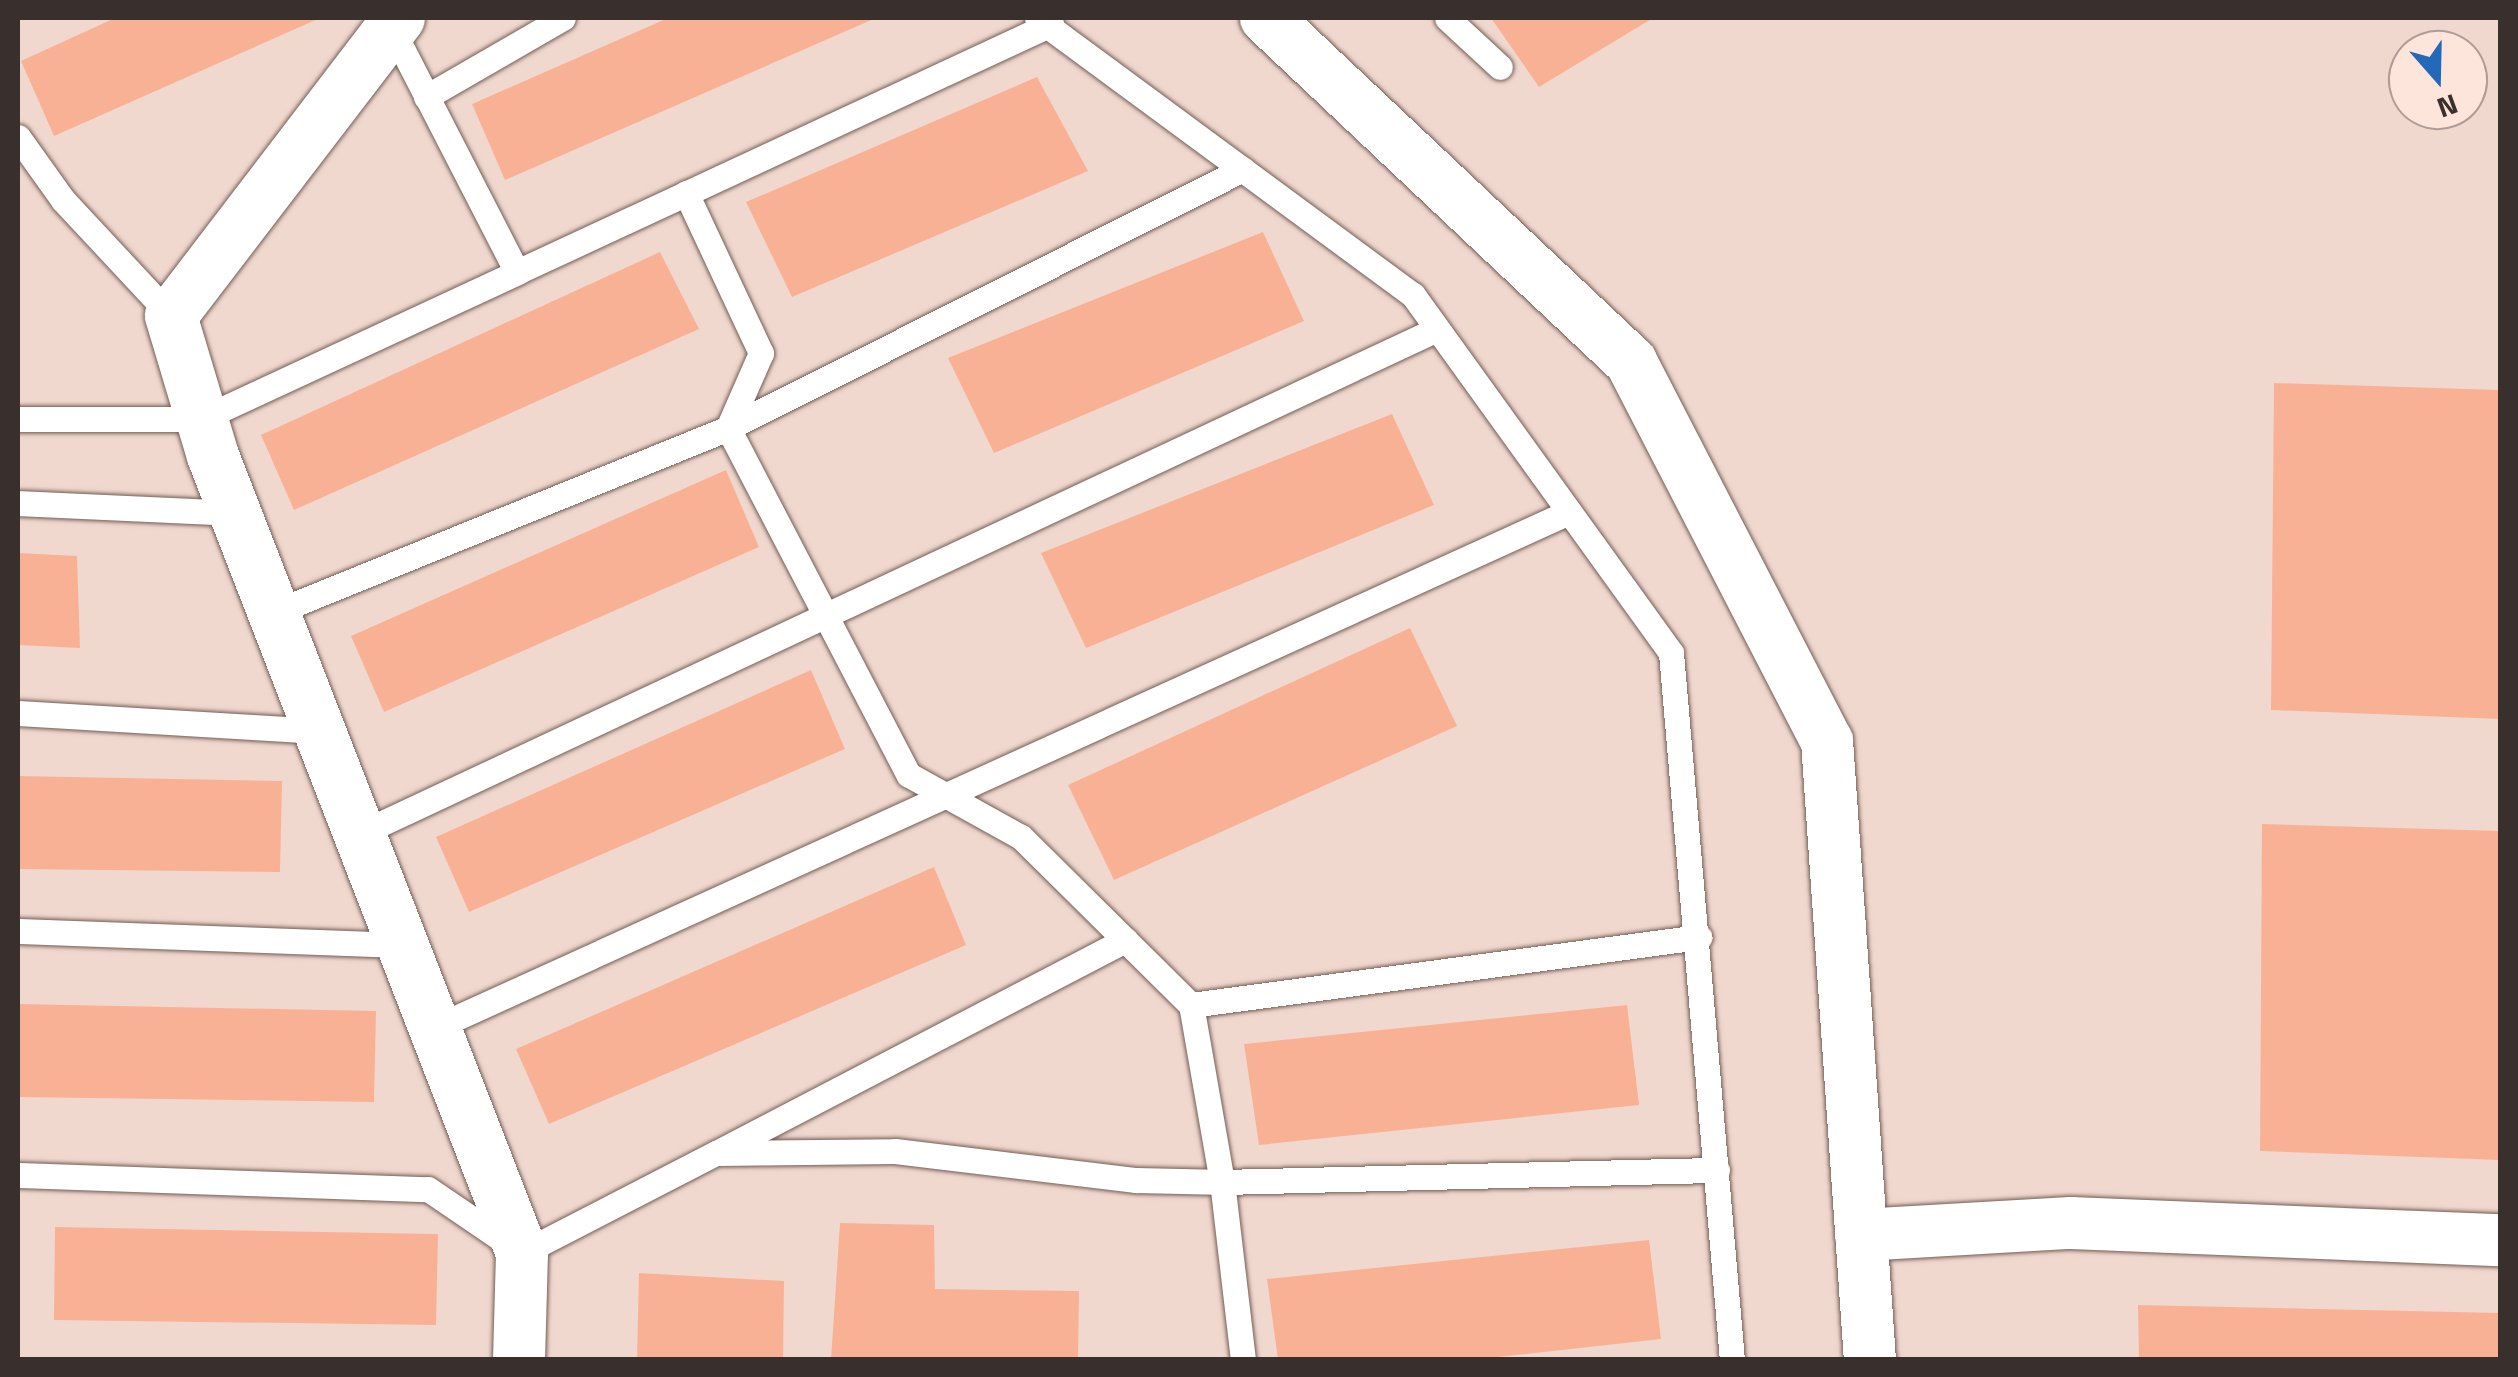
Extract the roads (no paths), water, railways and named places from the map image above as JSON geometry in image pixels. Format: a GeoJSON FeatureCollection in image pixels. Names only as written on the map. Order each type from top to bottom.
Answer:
{"type":"FeatureCollection","features":[{"type":"Feature","properties":{"kind":"street"},"geometry":{"type":"LineString","coordinates":[[1266,18],[1631,362],[1826,741],[1870,1360]]}},
{"type":"Feature","properties":{"kind":"street"},"geometry":{"type":"LineString","coordinates":[[395,23],[171,316],[235,513],[522,1253],[519,1360]]}},
{"type":"Feature","properties":{"kind":"street"},"geometry":{"type":"LineString","coordinates":[[1861,1235],[2072,1223],[2500,1240]]}},
{"type":"Feature","properties":{"kind":"lane"},"geometry":{"type":"LineString","coordinates":[[426,96],[564,18]]}},
{"type":"Feature","properties":{"kind":"lane"},"geometry":{"type":"LineString","coordinates":[[1447,18],[1500,67]]}},
{"type":"Feature","properties":{"kind":"lane"},"geometry":{"type":"LineString","coordinates":[[18,419],[201,418],[686,193],[1044,21],[1413,295],[1670,652],[1699,938],[1732,1360]]}},
{"type":"Feature","properties":{"kind":"lane"},"geometry":{"type":"LineString","coordinates":[[395,23],[426,96],[517,272]]}},
{"type":"Feature","properties":{"kind":"lane"},"geometry":{"type":"LineString","coordinates":[[18,137],[63,200],[171,316]]}},
{"type":"Feature","properties":{"kind":"lane"},"geometry":{"type":"LineString","coordinates":[[273,613],[728,428],[1243,169]]}},
{"type":"Feature","properties":{"kind":"lane"},"geometry":{"type":"LineString","coordinates":[[686,193],[761,353],[728,428]]}},
{"type":"Feature","properties":{"kind":"lane"},"geometry":{"type":"LineString","coordinates":[[359,834],[1437,329]]}},
{"type":"Feature","properties":{"kind":"lane"},"geometry":{"type":"LineString","coordinates":[[728,428],[829,614],[909,775],[1021,837],[1191,1005],[1222,1182],[1243,1360]]}},
{"type":"Feature","properties":{"kind":"lane"},"geometry":{"type":"LineString","coordinates":[[18,502],[235,513]]}},
{"type":"Feature","properties":{"kind":"lane"},"geometry":{"type":"LineString","coordinates":[[434,1028],[1569,512]]}},
{"type":"Feature","properties":{"kind":"lane"},"geometry":{"type":"LineString","coordinates":[[18,713],[319,731]]}},
{"type":"Feature","properties":{"kind":"lane"},"geometry":{"type":"LineString","coordinates":[[18,931],[402,945]]}},
{"type":"Feature","properties":{"kind":"lane"},"geometry":{"type":"LineString","coordinates":[[1191,1005],[1699,938]]}},
{"type":"Feature","properties":{"kind":"lane"},"geometry":{"type":"LineString","coordinates":[[18,1174],[428,1189],[522,1253],[1124,940]]}},
{"type":"Feature","properties":{"kind":"lane"},"geometry":{"type":"LineString","coordinates":[[716,1153],[895,1150],[1136,1180],[1222,1182],[1717,1170]]}}]}
